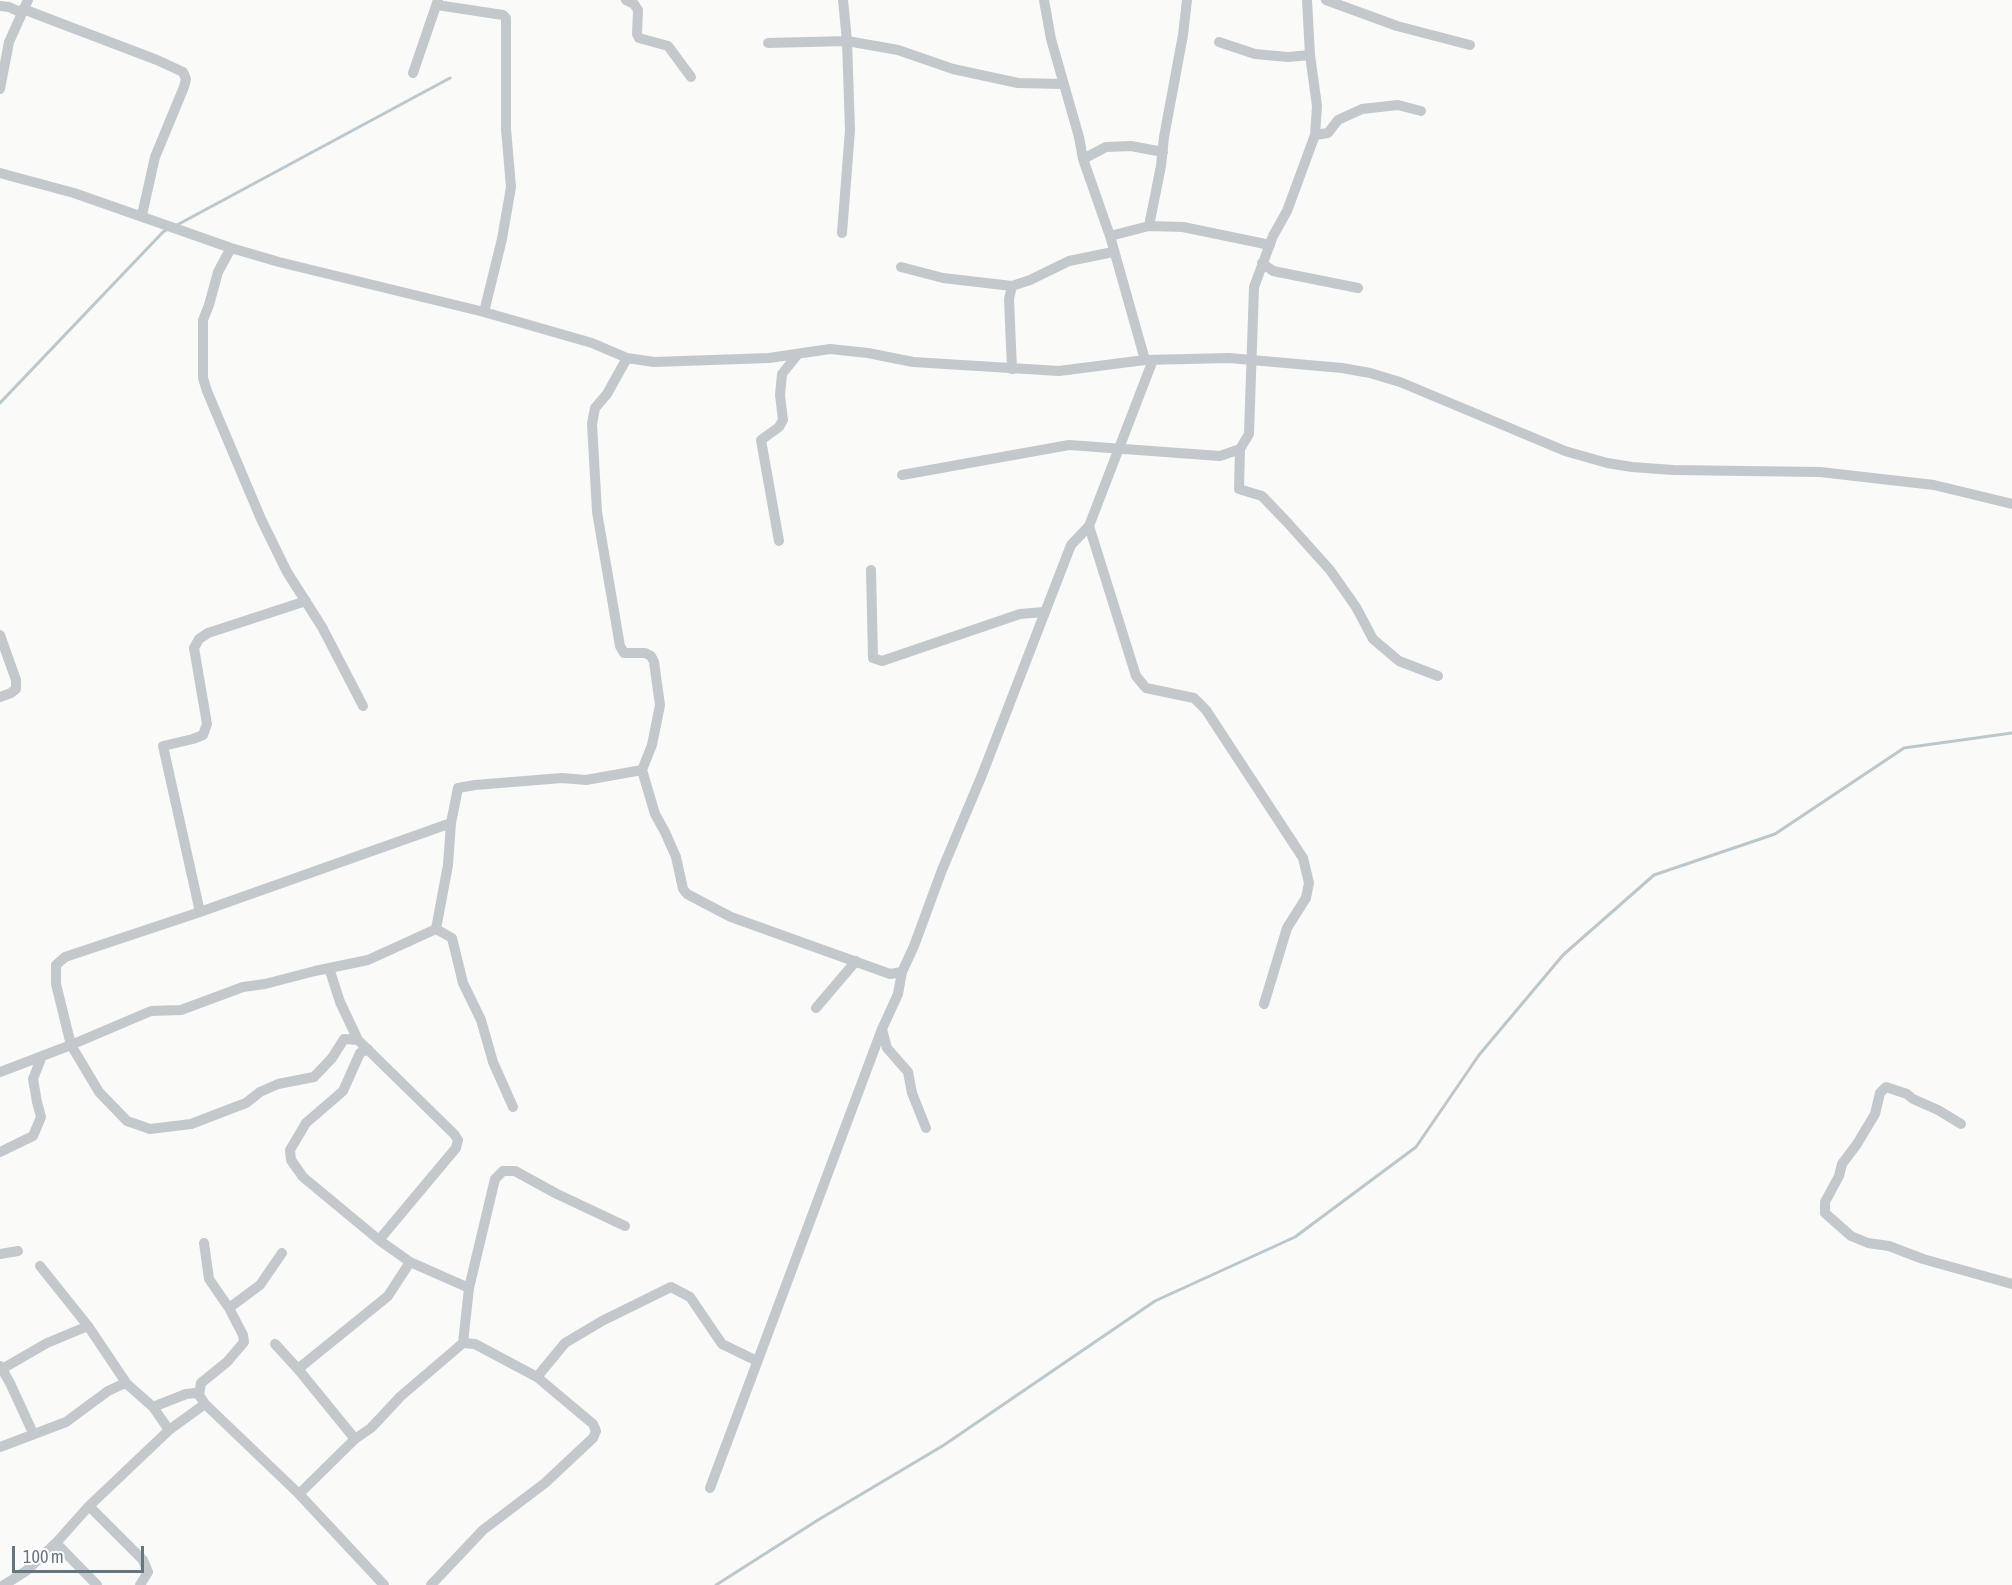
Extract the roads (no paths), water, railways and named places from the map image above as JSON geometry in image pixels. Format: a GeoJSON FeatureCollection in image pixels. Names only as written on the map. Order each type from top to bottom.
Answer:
{"type":"FeatureCollection","features":[{"type":"Feature","properties":{"kind":"street"},"geometry":{"type":"LineString","coordinates":[[626,0],[634,3],[638,10],[637,34],[639,38],[668,46],[691,77]]}},
{"type":"Feature","properties":{"kind":"street"},"geometry":{"type":"LineString","coordinates":[[842,233],[850,129],[843,0]]}},
{"type":"Feature","properties":{"kind":"street"},"geometry":{"type":"LineString","coordinates":[[710,1488],[882,1029],[898,994],[902,972],[982,775],[1071,545],[1089,526],[1149,360],[1083,159],[1079,137],[1051,39],[1044,0]]}},
{"type":"Feature","properties":{"kind":"street"},"geometry":{"type":"LineString","coordinates":[[1149,226],[1183,35],[1187,0]]}},
{"type":"Feature","properties":{"kind":"street"},"geometry":{"type":"LineString","coordinates":[[1307,0],[1310,55],[1317,106],[1315,135],[1287,211],[1273,236],[1254,287],[1249,434],[1240,449],[1239,489],[1262,496],[1322,562],[1356,607],[1373,639],[1399,662],[1438,676]]}},
{"type":"Feature","properties":{"kind":"street"},"geometry":{"type":"LineString","coordinates":[[1326,0],[1397,26],[1470,45]]}},
{"type":"Feature","properties":{"kind":"street"},"geometry":{"type":"LineString","coordinates":[[413,73],[437,3],[503,15],[506,18],[506,129],[511,187],[502,239],[484,312]]}},
{"type":"Feature","properties":{"kind":"street"},"geometry":{"type":"LineString","coordinates":[[0,6],[25,7],[183,72],[186,79],[184,87],[156,157],[142,215]]}},
{"type":"Feature","properties":{"kind":"street"},"geometry":{"type":"LineString","coordinates":[[0,89],[9,42],[25,7]]}},
{"type":"Feature","properties":{"kind":"street"},"geometry":{"type":"LineString","coordinates":[[768,44],[847,41],[898,50],[953,69],[1018,82],[1063,84]]}},
{"type":"Feature","properties":{"kind":"street"},"geometry":{"type":"LineString","coordinates":[[1219,42],[1255,54],[1288,57],[1310,55]]}},
{"type":"Feature","properties":{"kind":"street"},"geometry":{"type":"LineString","coordinates":[[1315,135],[1328,133],[1338,120],[1362,110],[1398,105],[1421,111]]}},
{"type":"Feature","properties":{"kind":"street"},"geometry":{"type":"LineString","coordinates":[[1083,159],[1106,147],[1131,146],[1162,152]]}},
{"type":"Feature","properties":{"kind":"street"},"geometry":{"type":"LineString","coordinates":[[0,173],[142,215],[231,248],[290,265],[484,312],[592,343],[627,358],[654,362],[769,358],[830,349],[913,362],[1059,371],[1149,360],[1228,358],[1342,368],[1370,373],[1431,394],[1494,423],[1565,451],[1607,463],[1673,470],[1820,472],[1934,485],[2012,504]]}},
{"type":"Feature","properties":{"kind":"street"},"geometry":{"type":"LineString","coordinates":[[1110,236],[1149,226],[1183,227],[1270,245]]}},
{"type":"Feature","properties":{"kind":"street"},"geometry":{"type":"LineString","coordinates":[[484,312],[497,244]]}},
{"type":"Feature","properties":{"kind":"street"},"geometry":{"type":"LineString","coordinates":[[231,248],[218,272],[203,320],[203,378],[261,519],[287,572],[322,627],[363,706]]}},
{"type":"Feature","properties":{"kind":"street"},"geometry":{"type":"LineString","coordinates":[[901,267],[943,278],[1012,286],[1069,261],[1113,252]]}},
{"type":"Feature","properties":{"kind":"street"},"geometry":{"type":"LineString","coordinates":[[1262,263],[1274,271],[1358,288]]}},
{"type":"Feature","properties":{"kind":"street"},"geometry":{"type":"LineString","coordinates":[[1012,286],[1009,299],[1012,369]]}},
{"type":"Feature","properties":{"kind":"street"},"geometry":{"type":"LineString","coordinates":[[779,541],[761,440],[779,427],[783,420],[780,394],[782,374],[798,354]]}},
{"type":"Feature","properties":{"kind":"street"},"geometry":{"type":"LineString","coordinates":[[627,358],[607,394],[595,408],[592,424],[597,512],[620,646],[624,653],[645,653],[651,656],[654,662],[660,705],[652,745],[642,770],[655,814],[666,832],[676,857],[683,889],[687,894],[731,917],[890,974],[902,972]]}},
{"type":"Feature","properties":{"kind":"street"},"geometry":{"type":"LineString","coordinates":[[902,475],[1069,446],[1220,456],[1240,449]]}},
{"type":"Feature","properties":{"kind":"street"},"geometry":{"type":"LineString","coordinates":[[1089,526],[1136,676],[1146,688],[1194,698],[1206,710],[1303,858],[1310,883],[1306,898],[1287,928],[1264,1004]]}},
{"type":"Feature","properties":{"kind":"street"},"geometry":{"type":"LineString","coordinates":[[872,570],[873,658],[882,661],[1020,614],[1044,612]]}},
{"type":"Feature","properties":{"kind":"street"},"geometry":{"type":"LineString","coordinates":[[200,912],[163,746],[203,735],[207,724],[194,648],[198,639],[208,633],[306,602]]}},
{"type":"Feature","properties":{"kind":"street"},"geometry":{"type":"LineString","coordinates":[[0,635],[16,680],[16,689],[0,697]]}},
{"type":"Feature","properties":{"kind":"street"},"geometry":{"type":"LineString","coordinates":[[436,929],[448,865],[458,789],[475,785],[551,779],[586,780],[642,770]]}},
{"type":"Feature","properties":{"kind":"street"},"geometry":{"type":"LineString","coordinates":[[358,1040],[344,1039],[332,1058],[314,1077],[278,1084],[260,1092],[246,1103],[191,1124],[150,1129],[127,1121],[99,1092],[71,1045],[57,984],[56,965],[65,957],[452,823]]}},
{"type":"Feature","properties":{"kind":"street"},"geometry":{"type":"LineString","coordinates":[[0,1072],[126,1024],[151,1011],[181,1010],[243,987],[368,960],[436,929]]}},
{"type":"Feature","properties":{"kind":"street"},"geometry":{"type":"LineString","coordinates":[[436,929],[452,938],[463,983],[481,1020],[493,1062],[513,1107]]}},
{"type":"Feature","properties":{"kind":"street"},"geometry":{"type":"LineString","coordinates":[[816,1008],[856,961]]}},
{"type":"Feature","properties":{"kind":"street"},"geometry":{"type":"LineString","coordinates":[[329,968],[340,1002],[358,1040],[458,1140],[456,1148],[379,1240]]}},
{"type":"Feature","properties":{"kind":"street"},"geometry":{"type":"LineString","coordinates":[[882,1029],[887,1048],[908,1072],[912,1093],[926,1128]]}},
{"type":"Feature","properties":{"kind":"street"},"geometry":{"type":"LineString","coordinates":[[368,1049],[360,1053],[343,1091],[306,1123],[290,1150],[291,1160],[303,1177],[379,1240],[410,1262],[469,1288]]}},
{"type":"Feature","properties":{"kind":"street"},"geometry":{"type":"LineString","coordinates":[[0,1152],[33,1136],[41,1117],[33,1079],[42,1056]]}},
{"type":"Feature","properties":{"kind":"street"},"geometry":{"type":"LineString","coordinates":[[1961,1124],[1907,1094],[1886,1087],[1880,1093],[1875,1113],[1842,1164],[1825,1202],[1825,1213],[1851,1236],[1868,1243],[1889,1246],[1923,1259],[2012,1284]]}},
{"type":"Feature","properties":{"kind":"street"},"geometry":{"type":"LineString","coordinates":[[299,1494],[401,1396],[463,1343],[469,1288],[495,1179],[503,1171],[515,1171],[625,1226]]}},
{"type":"Feature","properties":{"kind":"street"},"geometry":{"type":"LineString","coordinates":[[202,1399],[201,1383],[227,1362],[244,1342],[243,1335],[229,1308],[210,1279],[204,1243]]}},
{"type":"Feature","properties":{"kind":"street"},"geometry":{"type":"LineString","coordinates":[[0,1254],[18,1251]]}},
{"type":"Feature","properties":{"kind":"street"},"geometry":{"type":"LineString","coordinates":[[229,1308],[260,1285],[282,1253]]}},
{"type":"Feature","properties":{"kind":"street"},"geometry":{"type":"LineString","coordinates":[[298,1369],[388,1296],[410,1262]]}},
{"type":"Feature","properties":{"kind":"street"},"geometry":{"type":"LineString","coordinates":[[40,1266],[88,1326],[127,1384],[153,1407],[168,1430]]}},
{"type":"Feature","properties":{"kind":"street"},"geometry":{"type":"LineString","coordinates":[[537,1377],[565,1343],[602,1321],[671,1287],[690,1297],[722,1344],[757,1361]]}},
{"type":"Feature","properties":{"kind":"street"},"geometry":{"type":"LineString","coordinates":[[33,1433],[1,1368],[47,1343],[88,1326]]}},
{"type":"Feature","properties":{"kind":"street"},"geometry":{"type":"LineString","coordinates":[[431,1585],[483,1530],[545,1483],[593,1438],[596,1431],[593,1424],[537,1377],[475,1344],[463,1343]]}},
{"type":"Feature","properties":{"kind":"street"},"geometry":{"type":"LineString","coordinates":[[275,1344],[355,1439]]}},
{"type":"Feature","properties":{"kind":"street"},"geometry":{"type":"LineString","coordinates":[[0,1447],[66,1422],[116,1386],[127,1384]]}},
{"type":"Feature","properties":{"kind":"street"},"geometry":{"type":"LineString","coordinates":[[153,1407],[186,1394],[202,1399],[299,1494],[384,1585]]}},
{"type":"Feature","properties":{"kind":"street"},"geometry":{"type":"LineString","coordinates":[[4,1585],[26,1571],[56,1543],[89,1506],[202,1399]]}},
{"type":"Feature","properties":{"kind":"street"},"geometry":{"type":"LineString","coordinates":[[89,1506],[143,1560],[148,1572],[140,1585]]}},
{"type":"Feature","properties":{"kind":"street"},"geometry":{"type":"LineString","coordinates":[[56,1543],[97,1585]]}},
{"type":"Feature","properties":{"kind":"waterway"},"geometry":{"type":"LineString","coordinates":[[177,225],[450,78]]}},
{"type":"Feature","properties":{"kind":"waterway"},"geometry":{"type":"LineString","coordinates":[[0,403],[168,229]]}},
{"type":"Feature","properties":{"kind":"waterway"},"geometry":{"type":"LineString","coordinates":[[716,1585],[818,1520],[944,1445],[1155,1301],[1295,1237],[1416,1147],[1479,1055],[1563,955],[1654,875],[1775,834],[1904,748],[2012,733]]}}]}
